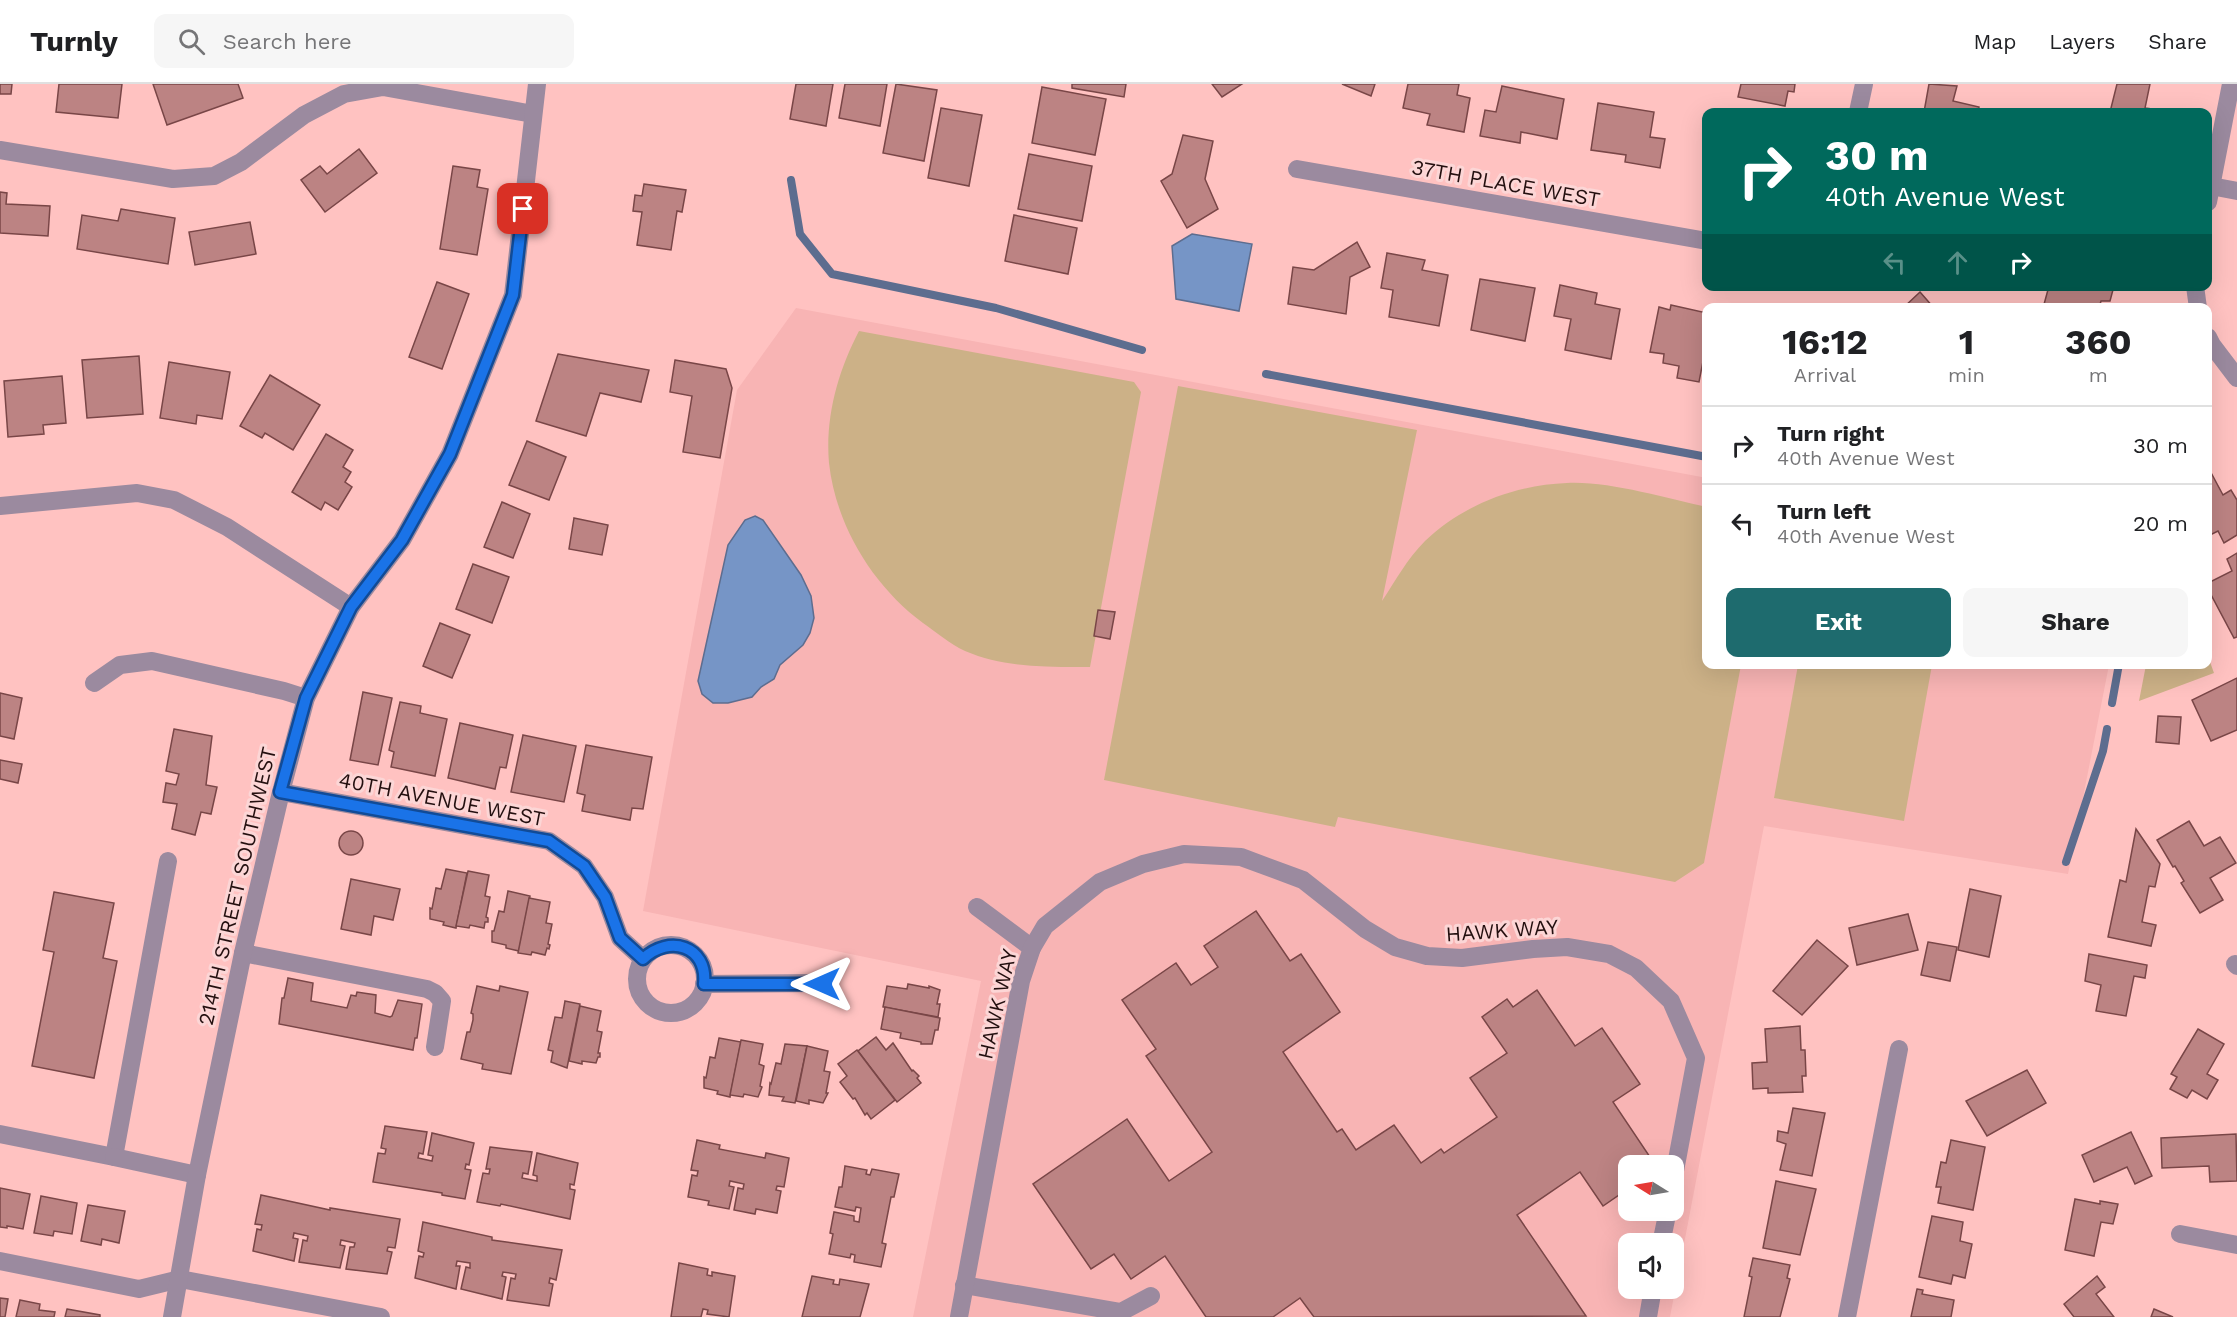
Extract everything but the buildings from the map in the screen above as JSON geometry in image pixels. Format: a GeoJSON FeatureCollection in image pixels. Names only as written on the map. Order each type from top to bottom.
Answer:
{"type":"FeatureCollection","features":[{"type":"Feature","properties":{"kind":"street","name":"214TH STREET SOUTHWEST"},"geometry":{"type":"LineString","coordinates":[[172,1317],[197,1175],[243,953],[280,792],[306,698],[351,607],[402,540],[450,454],[513,295],[537,84]]}},
{"type":"Feature","properties":{"kind":"street"},"geometry":{"type":"LineString","coordinates":[[1859,108],[1864,84]]}},
{"type":"Feature","properties":{"kind":"street"},"geometry":{"type":"LineString","coordinates":[[2212,184],[2231,84]]}},
{"type":"Feature","properties":{"kind":"street"},"geometry":{"type":"LineString","coordinates":[[0,150],[173,179],[214,176],[241,162],[304,115],[344,94],[383,87],[533,114]]}},
{"type":"Feature","properties":{"kind":"street","name":"37TH PLACE WEST"},"geometry":{"type":"LineString","coordinates":[[1297,169],[1702,240]]}},
{"type":"Feature","properties":{"kind":"street"},"geometry":{"type":"LineString","coordinates":[[2212,194],[2237,191]]}},
{"type":"Feature","properties":{"kind":"street"},"geometry":{"type":"LineString","coordinates":[[2212,345],[2237,378]]}},
{"type":"Feature","properties":{"kind":"street"},"geometry":{"type":"LineString","coordinates":[[0,506],[137,493],[174,500],[227,527],[351,607]]}},
{"type":"Feature","properties":{"kind":"street"},"geometry":{"type":"LineString","coordinates":[[94,683],[120,665],[152,661],[306,698]]}},
{"type":"Feature","properties":{"kind":"street","name":"40TH AVENUE WEST"},"geometry":{"type":"LineString","coordinates":[[280,792],[549,841],[584,866],[605,897],[620,938],[643,959]]}},
{"type":"Feature","properties":{"kind":"street","name":"HAWK WAY"},"geometry":{"type":"LineString","coordinates":[[959,1317],[1021,981],[1032,948],[1045,926],[1100,882],[1143,864],[1184,854],[1241,857],[1303,880],[1365,929],[1395,947],[1427,956],[1462,958],[1567,947],[1609,954],[1636,968],[1671,1000],[1696,1058],[1678,1155]]}},
{"type":"Feature","properties":{"kind":"street"},"geometry":{"type":"LineString","coordinates":[[114,1157],[168,861]]}},
{"type":"Feature","properties":{"kind":"street"},"geometry":{"type":"LineString","coordinates":[[978,908],[1032,948]]}},
{"type":"Feature","properties":{"kind":"street"},"geometry":{"type":"LineString","coordinates":[[671,944],[691,951],[698,958],[703,968],[704,984],[699,999],[681,1011],[671,1013],[651,1006],[638,989],[636,979],[643,959],[660,946],[671,944]]}},
{"type":"Feature","properties":{"kind":"street"},"geometry":{"type":"LineString","coordinates":[[243,953],[427,989],[435,993],[442,1001],[435,1047]]}},
{"type":"Feature","properties":{"kind":"street"},"geometry":{"type":"LineString","coordinates":[[704,984],[822,984]]}},
{"type":"Feature","properties":{"kind":"street"},"geometry":{"type":"LineString","coordinates":[[1847,1317],[1899,1048]]}},
{"type":"Feature","properties":{"kind":"street"},"geometry":{"type":"LineString","coordinates":[[0,1134],[197,1175]]}},
{"type":"Feature","properties":{"kind":"street"},"geometry":{"type":"LineString","coordinates":[[2180,1234],[2237,1245]]}},
{"type":"Feature","properties":{"kind":"street"},"geometry":{"type":"LineString","coordinates":[[0,1262],[140,1289],[180,1279],[381,1317]]}},
{"type":"Feature","properties":{"kind":"street"},"geometry":{"type":"LineString","coordinates":[[964,1285],[1121,1312],[1151,1296]]}},
{"type":"Feature","properties":{"kind":"street"},"geometry":{"type":"LineString","coordinates":[[1648,1317],[1651,1299]]}},
{"type":"Feature","properties":{"kind":"shaded area"},"geometry":{"type":"Polygon","coordinates":[[[796,308],[1702,477],[1702,669],[2108,669],[2068,874],[1764,826],[1684,1244],[1684,1233],[1618,1233],[1618,1299],[1673,1299],[1670,1317],[913,1317],[981,981],[643,911],[737,390],[796,308]]]}},
{"type":"Feature","properties":{"kind":"shaded area"},"geometry":{"type":"Polygon","coordinates":[[[859,331],[1134,382],[1141,392],[1090,667],[1011,664],[965,651],[943,638],[905,608],[873,573],[849,532],[840,509],[833,486],[828,446],[831,412],[839,378],[859,331]]]}},
{"type":"Feature","properties":{"kind":"shaded area"},"geometry":{"type":"Polygon","coordinates":[[[1178,386],[1417,430],[1382,601],[1413,555],[1440,528],[1473,507],[1509,493],[1547,485],[1584,483],[1619,487],[1702,506],[1702,669],[1740,669],[1704,863],[1675,882],[1338,817],[1335,827],[1104,780],[1178,386]]]}},
{"type":"Feature","properties":{"kind":"shaded area"},"geometry":{"type":"Polygon","coordinates":[[[2212,668],[2214,673],[2139,701],[2145,669],[2212,668]]]}},
{"type":"Feature","properties":{"kind":"shaded area"},"geometry":{"type":"Polygon","coordinates":[[[1797,669],[1931,669],[1904,821],[1774,798],[1797,669]]]}},
{"type":"Feature","properties":{"kind":"water"},"geometry":{"type":"Polygon","coordinates":[[[1192,234],[1252,244],[1239,311],[1176,299],[1172,246],[1192,234]]]}},
{"type":"Feature","properties":{"kind":"water"},"geometry":{"type":"Polygon","coordinates":[[[755,516],[763,520],[801,575],[811,596],[814,618],[810,633],[803,645],[780,665],[774,679],[761,687],[752,697],[728,703],[713,703],[702,694],[698,681],[728,545],[745,520],[755,516]]]}},
{"type":"Feature","properties":{"kind":"waterway"},"geometry":{"type":"LineString","coordinates":[[791,180],[800,234],[832,274],[996,308],[1142,350]]}},
{"type":"Feature","properties":{"kind":"waterway"},"geometry":{"type":"LineString","coordinates":[[1266,374],[1702,456]]}},
{"type":"Feature","properties":{"kind":"waterway"},"geometry":{"type":"LineString","coordinates":[[2112,703],[2118,669]]}},
{"type":"Feature","properties":{"kind":"waterway"},"geometry":{"type":"LineString","coordinates":[[2066,862],[2103,751],[2107,729]]}},
{"type":"Feature","properties":{"kind":"route"},"geometry":{"type":"LineString","coordinates":[[523,209],[513,295],[450,454],[402,540],[351,607],[306,698],[280,792],[549,841],[584,866],[605,897],[620,938],[643,959],[660,946],[671,944],[691,951],[698,958],[703,968],[704,984],[822,984]]}}]}
